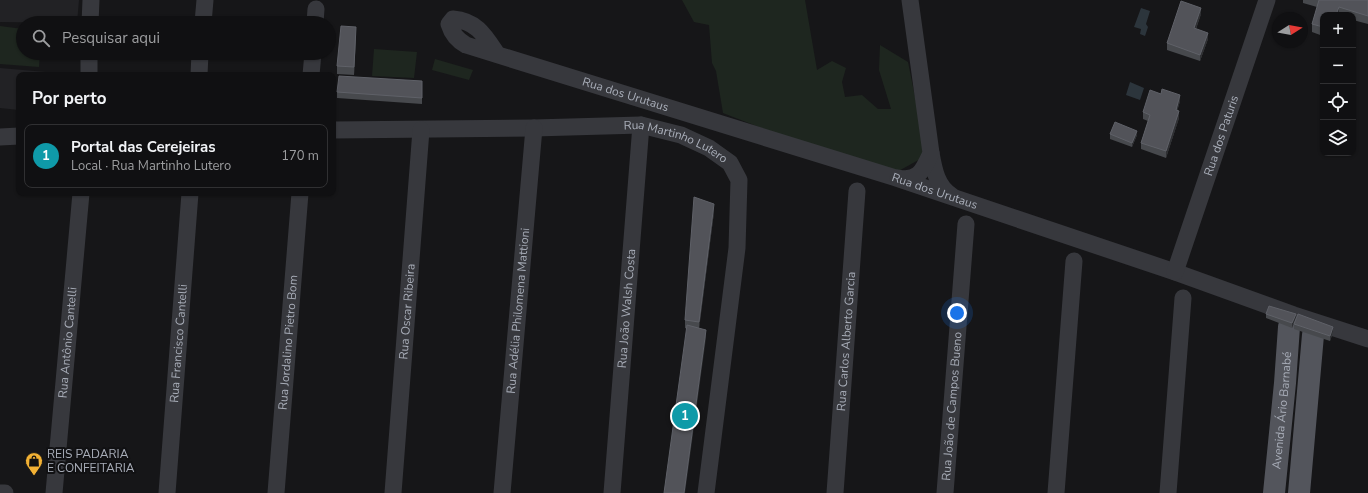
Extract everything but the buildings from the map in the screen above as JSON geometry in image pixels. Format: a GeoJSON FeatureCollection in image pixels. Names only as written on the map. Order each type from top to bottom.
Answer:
{"type":"FeatureCollection","features":[{"type":"Feature","properties":{"kind":"main road","name":"Avenida Ário Barnabé"},"geometry":{"type":"LineString","coordinates":[[1274,493],[1289,327]]}},
{"type":"Feature","properties":{"kind":"main road","name":"Avenida Ário Barnabé"},"geometry":{"type":"LineString","coordinates":[[1299,493],[1313,335]]}},
{"type":"Feature","properties":{"kind":"main road"},"geometry":{"type":"LineString","coordinates":[[1285,383],[1292,377],[1299,376],[1306,379],[1309,386]]}},
{"type":"Feature","properties":{"kind":"street"},"geometry":{"type":"LineString","coordinates":[[90,16],[91,0]]}},
{"type":"Feature","properties":{"kind":"street"},"geometry":{"type":"LineString","coordinates":[[204,16],[205,0]]}},
{"type":"Feature","properties":{"kind":"street"},"geometry":{"type":"LineString","coordinates":[[910,0],[931,153],[938,180],[944,191],[959,200]]}},
{"type":"Feature","properties":{"kind":"street","name":"Rua dos Paturis"},"geometry":{"type":"LineString","coordinates":[[1176,272],[1267,0]]}},
{"type":"Feature","properties":{"kind":"street","name":"Rua dos Urutaus"},"geometry":{"type":"LineString","coordinates":[[497,54],[896,178],[1176,272],[1294,315],[1368,339]]}},
{"type":"Feature","properties":{"kind":"street"},"geometry":{"type":"LineString","coordinates":[[89,60],[89,72]]}},
{"type":"Feature","properties":{"kind":"street"},"geometry":{"type":"LineString","coordinates":[[199,72],[200,60]]}},
{"type":"Feature","properties":{"kind":"street"},"geometry":{"type":"LineString","coordinates":[[311,72],[312,60]]}},
{"type":"Feature","properties":{"kind":"street","name":"Rua Martinho Lutero"},"geometry":{"type":"LineString","coordinates":[[336,130],[421,130],[641,125],[681,136],[709,148],[730,163],[739,180],[737,248],[706,493]]}},
{"type":"Feature","properties":{"kind":"street","name":"Rua João Walsh Costa"},"geometry":{"type":"LineString","coordinates":[[612,493],[641,125]]}},
{"type":"Feature","properties":{"kind":"street","name":"Rua Adélia Philomena Mattioni"},"geometry":{"type":"LineString","coordinates":[[502,493],[534,128]]}},
{"type":"Feature","properties":{"kind":"street","name":"Rua Oscar Ribeira"},"geometry":{"type":"LineString","coordinates":[[393,493],[421,130]]}},
{"type":"Feature","properties":{"kind":"street"},"geometry":{"type":"LineString","coordinates":[[0,137],[16,136]]}},
{"type":"Feature","properties":{"kind":"street"},"geometry":{"type":"LineString","coordinates":[[896,178],[909,180],[917,176],[925,167],[931,153]]}},
{"type":"Feature","properties":{"kind":"street","name":"Rua Carlos Alberto Garcia"},"geometry":{"type":"LineString","coordinates":[[835,493],[857,191]]}},
{"type":"Feature","properties":{"kind":"street","name":"Rua Antônio Cantelli"},"geometry":{"type":"LineString","coordinates":[[54,493],[81,196]]}},
{"type":"Feature","properties":{"kind":"street","name":"Rua Francisco Cantelli"},"geometry":{"type":"LineString","coordinates":[[167,493],[190,196]]}},
{"type":"Feature","properties":{"kind":"street","name":"Rua Jordalino Pietro Bom"},"geometry":{"type":"LineString","coordinates":[[276,493],[300,196]]}},
{"type":"Feature","properties":{"kind":"street","name":"Rua João de Campos Bueno"},"geometry":{"type":"LineString","coordinates":[[945,493],[966,224]]}},
{"type":"Feature","properties":{"kind":"street"},"geometry":{"type":"LineString","coordinates":[[1056,493],[1074,261]]}},
{"type":"Feature","properties":{"kind":"street"},"geometry":{"type":"LineString","coordinates":[[1168,493],[1183,298]]}},
{"type":"Feature","properties":{"kind":"street"},"geometry":{"type":"LineString","coordinates":[[0,493],[5,493]]}},
{"type":"Feature","properties":{"kind":"shaded area"},"geometry":{"type":"Polygon","coordinates":[[[0,0],[79,0],[78,16],[16,16],[16,22],[0,22],[0,0]]]}},
{"type":"Feature","properties":{"kind":"shaded area"},"geometry":{"type":"Polygon","coordinates":[[[682,0],[805,0],[817,70],[832,61],[846,68],[842,82],[845,97],[862,95],[878,109],[891,109],[879,70],[880,45],[908,62],[922,132],[922,158],[895,173],[790,139],[723,113],[716,71],[712,63],[709,25],[694,22],[682,0]]]}},
{"type":"Feature","properties":{"kind":"shaded area"},"geometry":{"type":"Polygon","coordinates":[[[1141,8],[1150,11],[1146,24],[1148,27],[1145,36],[1140,34],[1141,29],[1134,27],[1141,8]]]}},
{"type":"Feature","properties":{"kind":"shaded area"},"geometry":{"type":"Polygon","coordinates":[[[0,26],[16,28],[16,60],[40,60],[39,67],[0,64],[0,26]]]}},
{"type":"Feature","properties":{"kind":"shaded area"},"geometry":{"type":"Polygon","coordinates":[[[374,49],[417,52],[414,78],[372,76],[374,49]]]}},
{"type":"Feature","properties":{"kind":"shaded area"},"geometry":{"type":"Polygon","coordinates":[[[435,59],[473,70],[469,80],[432,70],[435,59]]]}},
{"type":"Feature","properties":{"kind":"shaded area"},"geometry":{"type":"Polygon","coordinates":[[[0,68],[46,72],[16,72],[16,110],[0,108],[0,68]]]}},
{"type":"Feature","properties":{"kind":"shaded area"},"geometry":{"type":"Polygon","coordinates":[[[1130,82],[1144,88],[1140,100],[1126,95],[1130,82]]]}},
{"type":"Feature","properties":{"kind":"place","name":"Portal das Cerejeiras"},"geometry":{"type":"Point","coordinates":[685,416]}},
{"type":"Feature","properties":{"kind":"place","name":"REIS PADARIA E CONFEITARIA"},"geometry":{"type":"Point","coordinates":[34,476]}}]}
